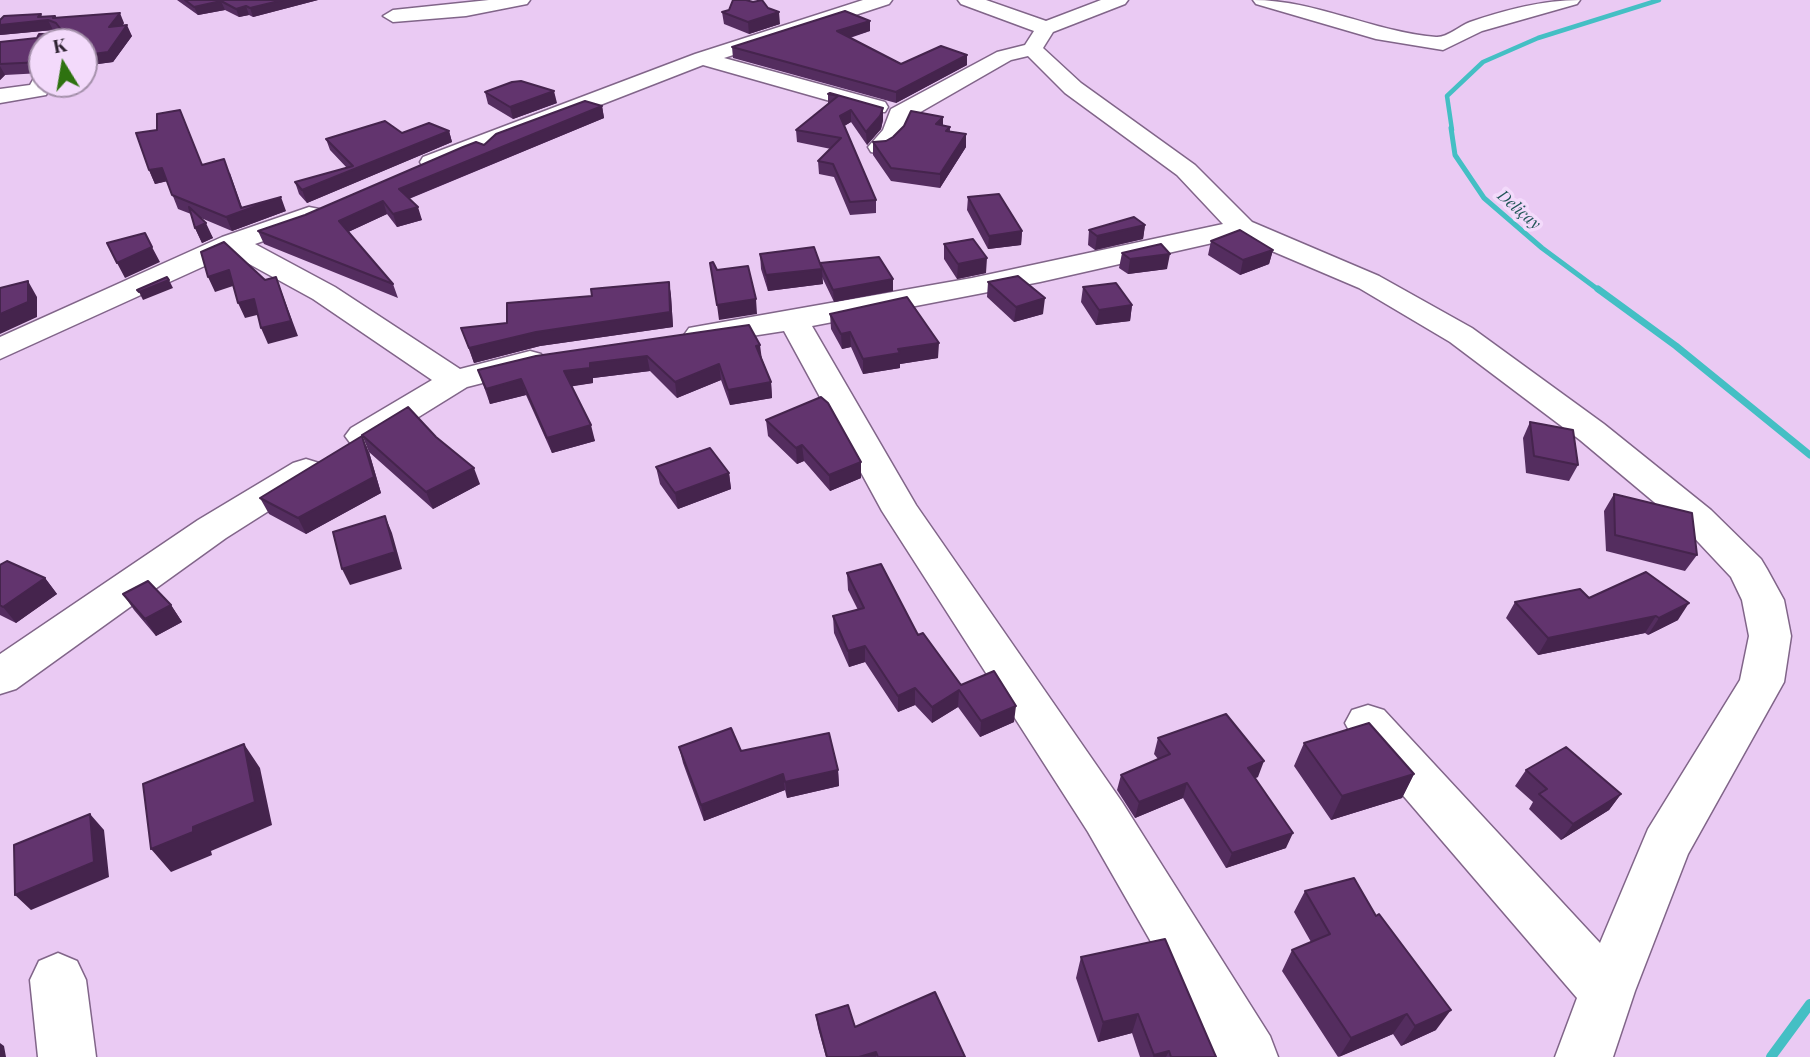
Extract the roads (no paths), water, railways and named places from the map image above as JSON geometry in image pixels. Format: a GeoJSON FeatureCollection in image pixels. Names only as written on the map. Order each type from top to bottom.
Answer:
{"type":"FeatureCollection","features":[{"type":"Feature","properties":{"kind":"street"},"geometry":{"type":"LineString","coordinates":[[393,16],[466,10],[520,0]]}},
{"type":"Feature","properties":{"kind":"street"},"geometry":{"type":"LineString","coordinates":[[408,172],[702,58],[881,0]]}},
{"type":"Feature","properties":{"kind":"street"},"geometry":{"type":"LineString","coordinates":[[968,0],[1039,39],[1073,88],[1186,170],[1242,228],[1369,282],[1461,335],[1592,432],[1698,519],[1746,569],[1763,600],[1770,636],[1762,682],[1666,845],[1607,990],[1584,1057]]}},
{"type":"Feature","properties":{"kind":"street"},"geometry":{"type":"LineString","coordinates":[[702,58],[899,114],[1004,56],[1118,0]]}},
{"type":"Feature","properties":{"kind":"street"},"geometry":{"type":"LineString","coordinates":[[1263,0],[1376,33],[1443,44],[1475,27],[1570,0]]}},
{"type":"Feature","properties":{"kind":"street"},"geometry":{"type":"LineString","coordinates":[[0,96],[28,89]]}},
{"type":"Feature","properties":{"kind":"street"},"geometry":{"type":"LineString","coordinates":[[880,147],[894,132],[899,114]]}},
{"type":"Feature","properties":{"kind":"street"},"geometry":{"type":"LineString","coordinates":[[0,349],[232,243],[335,203]]}},
{"type":"Feature","properties":{"kind":"street"},"geometry":{"type":"LineString","coordinates":[[674,339],[794,321],[1043,274],[1242,228]]}},
{"type":"Feature","properties":{"kind":"street"},"geometry":{"type":"LineString","coordinates":[[232,243],[324,293],[455,380]]}},
{"type":"Feature","properties":{"kind":"street"},"geometry":{"type":"LineString","coordinates":[[794,321],[901,511],[1105,817],[1249,1057]]}},
{"type":"Feature","properties":{"kind":"street"},"geometry":{"type":"LineString","coordinates":[[0,677],[212,529],[455,380],[553,357]]}},
{"type":"Feature","properties":{"kind":"street"},"geometry":{"type":"LineString","coordinates":[[1368,723],[1607,990]]}},
{"type":"Feature","properties":{"kind":"street"},"geometry":{"type":"LineString","coordinates":[[58,980],[67,1057]]}},
{"type":"Feature","properties":{"kind":"waterway","name":"Deliçay"},"geometry":{"type":"LineString","coordinates":[[1452,130],[1447,96],[1483,62],[1538,38],[1659,0]]}},
{"type":"Feature","properties":{"kind":"waterway","name":"Deliçay"},"geometry":{"type":"LineString","coordinates":[[1451,128],[1455,155],[1484,198],[1542,248],[1600,291]]}},
{"type":"Feature","properties":{"kind":"waterway","name":"Deliçay"},"geometry":{"type":"LineString","coordinates":[[1598,289],[1676,346],[1810,455]]}},
{"type":"Feature","properties":{"kind":"waterway","name":"Deliçay"},"geometry":{"type":"LineString","coordinates":[[1771,1057],[1810,1004]]}}]}
